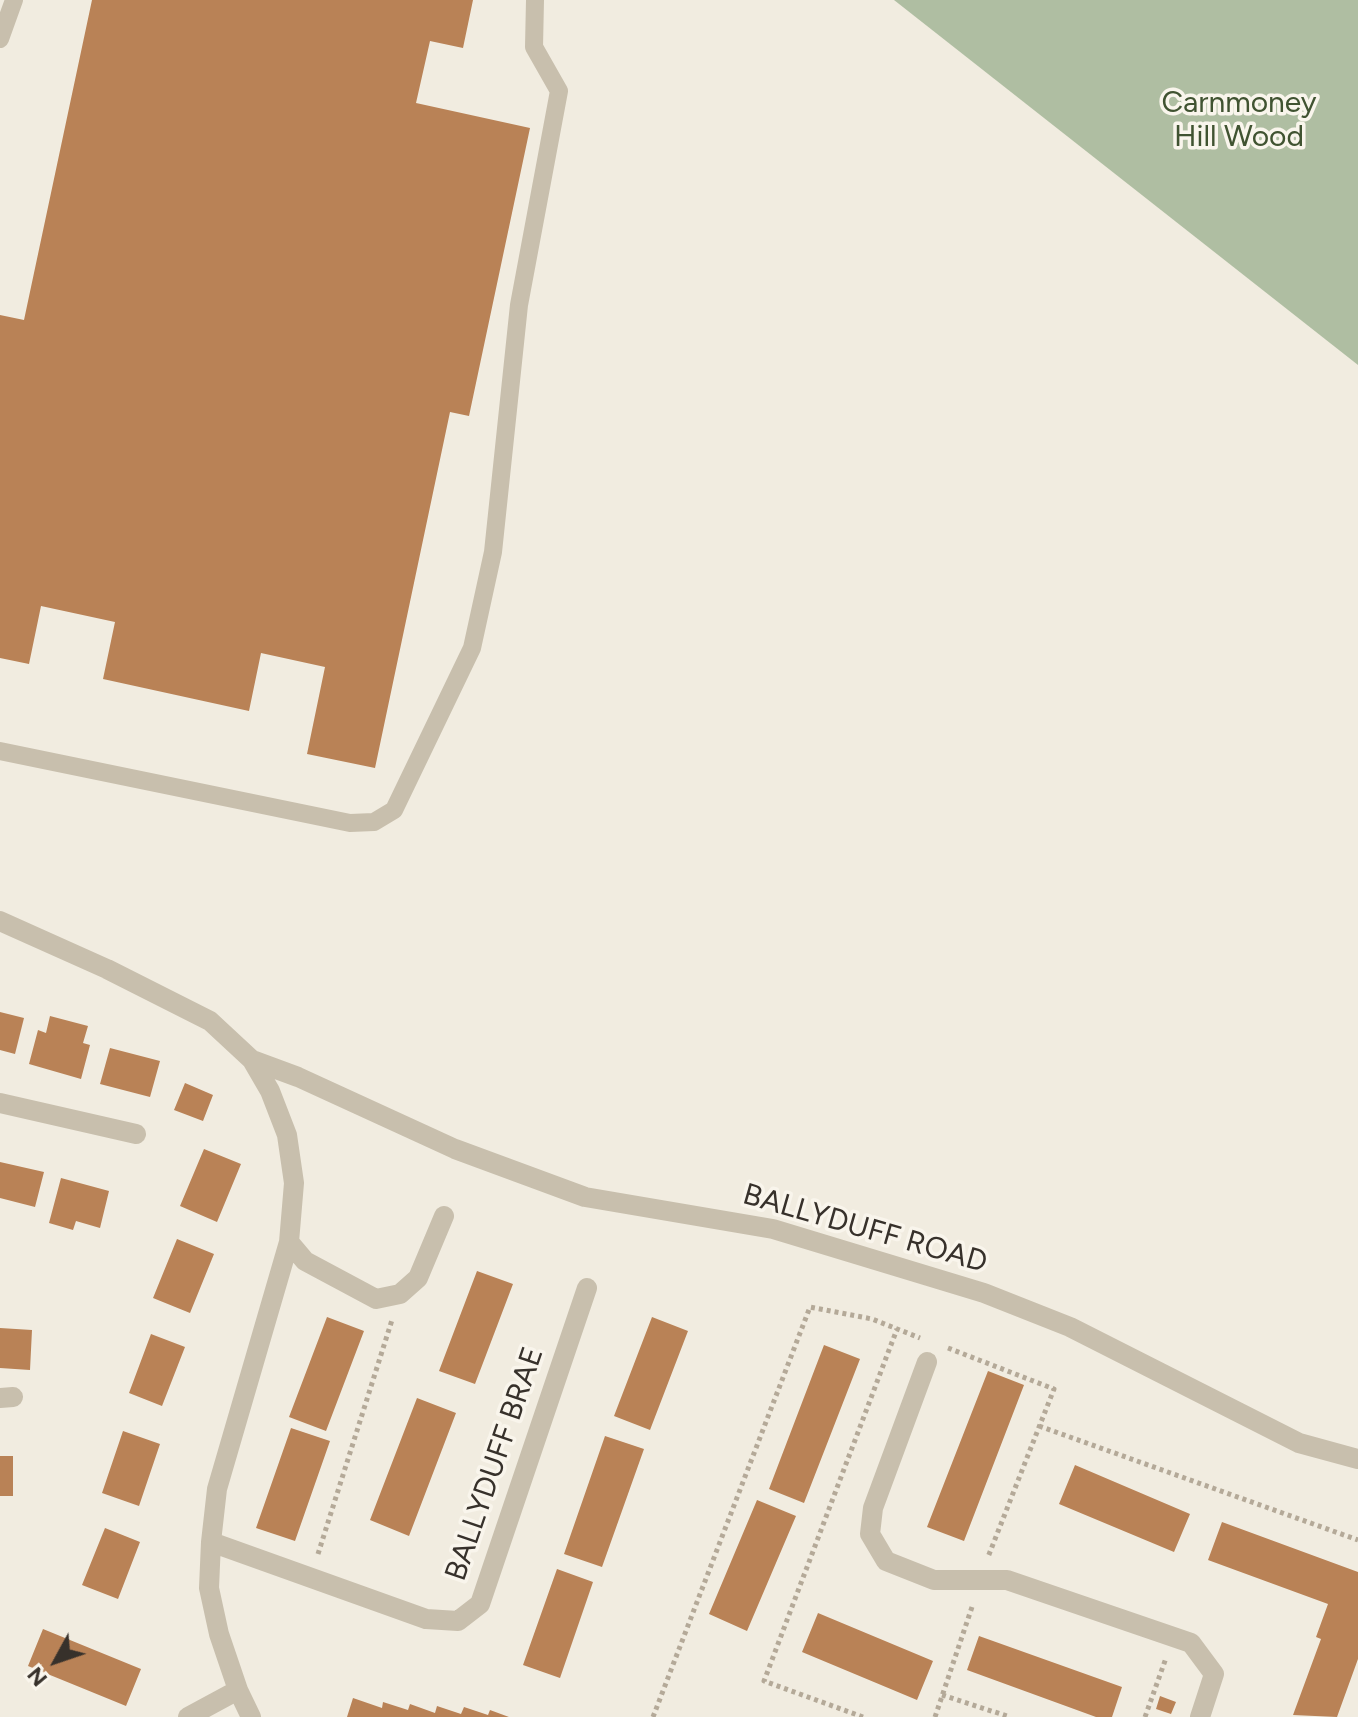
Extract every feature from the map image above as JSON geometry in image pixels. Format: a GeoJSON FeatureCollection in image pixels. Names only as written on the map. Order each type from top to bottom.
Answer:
{"type":"FeatureCollection","features":[{"type":"Feature","properties":{"kind":"street"},"geometry":{"type":"LineString","coordinates":[[0,921],[107,969],[210,1021],[252,1060],[270,1091],[287,1135],[294,1183],[289,1242],[217,1489],[211,1542],[209,1588],[219,1634],[238,1690],[251,1717]]}},
{"type":"Feature","properties":{"kind":"street","name":"BALLYDUFF ROAD"},"geometry":{"type":"LineString","coordinates":[[252,1060],[298,1077],[455,1149],[585,1197],[773,1229],[984,1293],[1070,1327],[1299,1443],[1358,1459]]}},
{"type":"Feature","properties":{"kind":"street"},"geometry":{"type":"LineString","coordinates":[[0,1103],[136,1134]]}},
{"type":"Feature","properties":{"kind":"street"},"geometry":{"type":"LineString","coordinates":[[289,1242],[305,1261],[376,1299],[400,1294],[418,1278],[444,1216]]}},
{"type":"Feature","properties":{"kind":"street","name":"BALLYDUFF BRAE"},"geometry":{"type":"LineString","coordinates":[[310,1578],[426,1619],[458,1621],[480,1604],[587,1288]]}},
{"type":"Feature","properties":{"kind":"street"},"geometry":{"type":"LineString","coordinates":[[931,1353],[873,1508],[870,1534],[886,1561],[934,1580],[1007,1580],[1191,1643],[1214,1674],[1200,1717]]}},
{"type":"Feature","properties":{"kind":"street"},"geometry":{"type":"LineString","coordinates":[[211,1542],[310,1578]]}},
{"type":"Feature","properties":{"kind":"street"},"geometry":{"type":"LineString","coordinates":[[188,1717],[238,1690]]}},
{"type":"Feature","properties":{"kind":"lane"},"geometry":{"type":"LineString","coordinates":[[0,39],[14,0]]}},
{"type":"Feature","properties":{"kind":"lane"},"geometry":{"type":"LineString","coordinates":[[0,751],[350,823],[374,822],[394,810],[472,648],[493,552],[519,305],[559,91],[534,47],[535,0]]}},
{"type":"Feature","properties":{"kind":"path"},"geometry":{"type":"LineString","coordinates":[[310,1578],[400,1294]]}},
{"type":"Feature","properties":{"kind":"path"},"geometry":{"type":"LineString","coordinates":[[653,1717],[810,1307],[872,1319],[920,1338]]}},
{"type":"Feature","properties":{"kind":"path"},"geometry":{"type":"LineString","coordinates":[[863,1717],[764,1681],[897,1329]]}},
{"type":"Feature","properties":{"kind":"path"},"geometry":{"type":"LineString","coordinates":[[931,1353],[1054,1389],[978,1581],[974,1603],[935,1717]]}},
{"type":"Feature","properties":{"kind":"path"},"geometry":{"type":"LineString","coordinates":[[1039,1426],[1358,1540]]}},
{"type":"Feature","properties":{"kind":"path"},"geometry":{"type":"LineString","coordinates":[[1145,1717],[1173,1637]]}},
{"type":"Feature","properties":{"kind":"path"},"geometry":{"type":"LineString","coordinates":[[942,1695],[1010,1717]]}},
{"type":"Feature","properties":{"kind":"green space","name":"Carnmoney Hill Wood"},"geometry":{"type":"Polygon","coordinates":[[[894,0],[1358,0],[1358,365],[894,0]]]}},
{"type":"Feature","properties":{"kind":"building"},"geometry":{"type":"Polygon","coordinates":[[[92,0],[473,0],[463,48],[430,41],[416,103],[530,128],[469,416],[450,412],[375,768],[307,754],[325,667],[261,653],[249,711],[103,679],[115,622],[41,606],[29,664],[0,658],[0,315],[24,320],[92,0]]]}},
{"type":"Feature","properties":{"kind":"building"},"geometry":{"type":"Polygon","coordinates":[[[0,1012],[24,1018],[15,1054],[0,1050],[0,1012]]]}},
{"type":"Feature","properties":{"kind":"building"},"geometry":{"type":"Polygon","coordinates":[[[50,1016],[88,1026],[83,1043],[90,1045],[81,1079],[29,1064],[38,1030],[46,1033],[50,1016]]]}},
{"type":"Feature","properties":{"kind":"building"},"geometry":{"type":"Polygon","coordinates":[[[110,1048],[160,1061],[150,1097],[100,1084],[110,1048]]]}},
{"type":"Feature","properties":{"kind":"building"},"geometry":{"type":"Polygon","coordinates":[[[185,1083],[213,1095],[203,1121],[174,1110],[185,1083]]]}},
{"type":"Feature","properties":{"kind":"building"},"geometry":{"type":"Polygon","coordinates":[[[204,1149],[241,1164],[217,1222],[180,1206],[204,1149]]]}},
{"type":"Feature","properties":{"kind":"building"},"geometry":{"type":"Polygon","coordinates":[[[0,1162],[44,1172],[35,1207],[0,1198],[0,1162]]]}},
{"type":"Feature","properties":{"kind":"building"},"geometry":{"type":"Polygon","coordinates":[[[61,1178],[109,1191],[100,1228],[76,1221],[73,1230],[49,1223],[61,1178]]]}},
{"type":"Feature","properties":{"kind":"building"},"geometry":{"type":"Polygon","coordinates":[[[177,1239],[214,1254],[190,1313],[153,1298],[177,1239]]]}},
{"type":"Feature","properties":{"kind":"building"},"geometry":{"type":"Polygon","coordinates":[[[477,1271],[513,1284],[475,1384],[439,1371],[477,1271]]]}},
{"type":"Feature","properties":{"kind":"building"},"geometry":{"type":"Polygon","coordinates":[[[327,1317],[364,1331],[326,1431],[289,1417],[327,1317]]]}},
{"type":"Feature","properties":{"kind":"building"},"geometry":{"type":"Polygon","coordinates":[[[652,1317],[688,1331],[650,1430],[614,1416],[652,1317]]]}},
{"type":"Feature","properties":{"kind":"building"},"geometry":{"type":"Polygon","coordinates":[[[0,1328],[32,1330],[30,1370],[0,1368],[0,1328]]]}},
{"type":"Feature","properties":{"kind":"building"},"geometry":{"type":"Polygon","coordinates":[[[151,1334],[185,1347],[162,1406],[129,1393],[151,1334]]]}},
{"type":"Feature","properties":{"kind":"building"},"geometry":{"type":"Polygon","coordinates":[[[824,1345],[860,1359],[804,1503],[769,1489],[824,1345]]]}},
{"type":"Feature","properties":{"kind":"building"},"geometry":{"type":"Polygon","coordinates":[[[988,1371],[1024,1385],[964,1541],[927,1527],[988,1371]]]}},
{"type":"Feature","properties":{"kind":"building"},"geometry":{"type":"Polygon","coordinates":[[[417,1398],[456,1413],[409,1536],[370,1520],[417,1398]]]}},
{"type":"Feature","properties":{"kind":"building"},"geometry":{"type":"Polygon","coordinates":[[[291,1428],[330,1441],[295,1541],[256,1528],[291,1428]]]}},
{"type":"Feature","properties":{"kind":"building"},"geometry":{"type":"Polygon","coordinates":[[[123,1431],[160,1444],[139,1506],[102,1493],[123,1431]]]}},
{"type":"Feature","properties":{"kind":"building"},"geometry":{"type":"Polygon","coordinates":[[[605,1436],[644,1449],[602,1567],[564,1554],[605,1436]]]}},
{"type":"Feature","properties":{"kind":"building"},"geometry":{"type":"Polygon","coordinates":[[[0,1456],[13,1456],[13,1496],[0,1496],[0,1456]]]}},
{"type":"Feature","properties":{"kind":"building"},"geometry":{"type":"Polygon","coordinates":[[[1075,1465],[1190,1514],[1174,1552],[1059,1504],[1075,1465]]]}},
{"type":"Feature","properties":{"kind":"building"},"geometry":{"type":"Polygon","coordinates":[[[757,1500],[796,1516],[747,1631],[709,1614],[757,1500]]]}},
{"type":"Feature","properties":{"kind":"building"},"geometry":{"type":"Polygon","coordinates":[[[1222,1522],[1358,1572],[1358,1659],[1337,1717],[1293,1715],[1321,1639],[1316,1637],[1328,1604],[1208,1560],[1222,1522]]]}},
{"type":"Feature","properties":{"kind":"building"},"geometry":{"type":"Polygon","coordinates":[[[105,1528],[140,1542],[118,1599],[82,1585],[105,1528]]]}},
{"type":"Feature","properties":{"kind":"building"},"geometry":{"type":"Polygon","coordinates":[[[557,1569],[593,1582],[560,1678],[523,1665],[557,1569]]]}},
{"type":"Feature","properties":{"kind":"building"},"geometry":{"type":"Polygon","coordinates":[[[818,1613],[933,1661],[917,1700],[802,1652],[818,1613]]]}},
{"type":"Feature","properties":{"kind":"building"},"geometry":{"type":"Polygon","coordinates":[[[43,1629],[141,1669],[126,1706],[28,1666],[43,1629]]]}},
{"type":"Feature","properties":{"kind":"building"},"geometry":{"type":"Polygon","coordinates":[[[979,1636],[1122,1687],[1112,1717],[1096,1717],[967,1670],[979,1636]]]}},
{"type":"Feature","properties":{"kind":"building"},"geometry":{"type":"Polygon","coordinates":[[[1160,1696],[1176,1702],[1171,1714],[1156,1709],[1160,1696]]]}},
{"type":"Feature","properties":{"kind":"building"},"geometry":{"type":"Polygon","coordinates":[[[353,1698],[382,1708],[383,1702],[408,1710],[410,1704],[435,1713],[437,1706],[461,1714],[464,1707],[488,1715],[490,1710],[509,1717],[347,1717],[353,1698]]]}}]}
